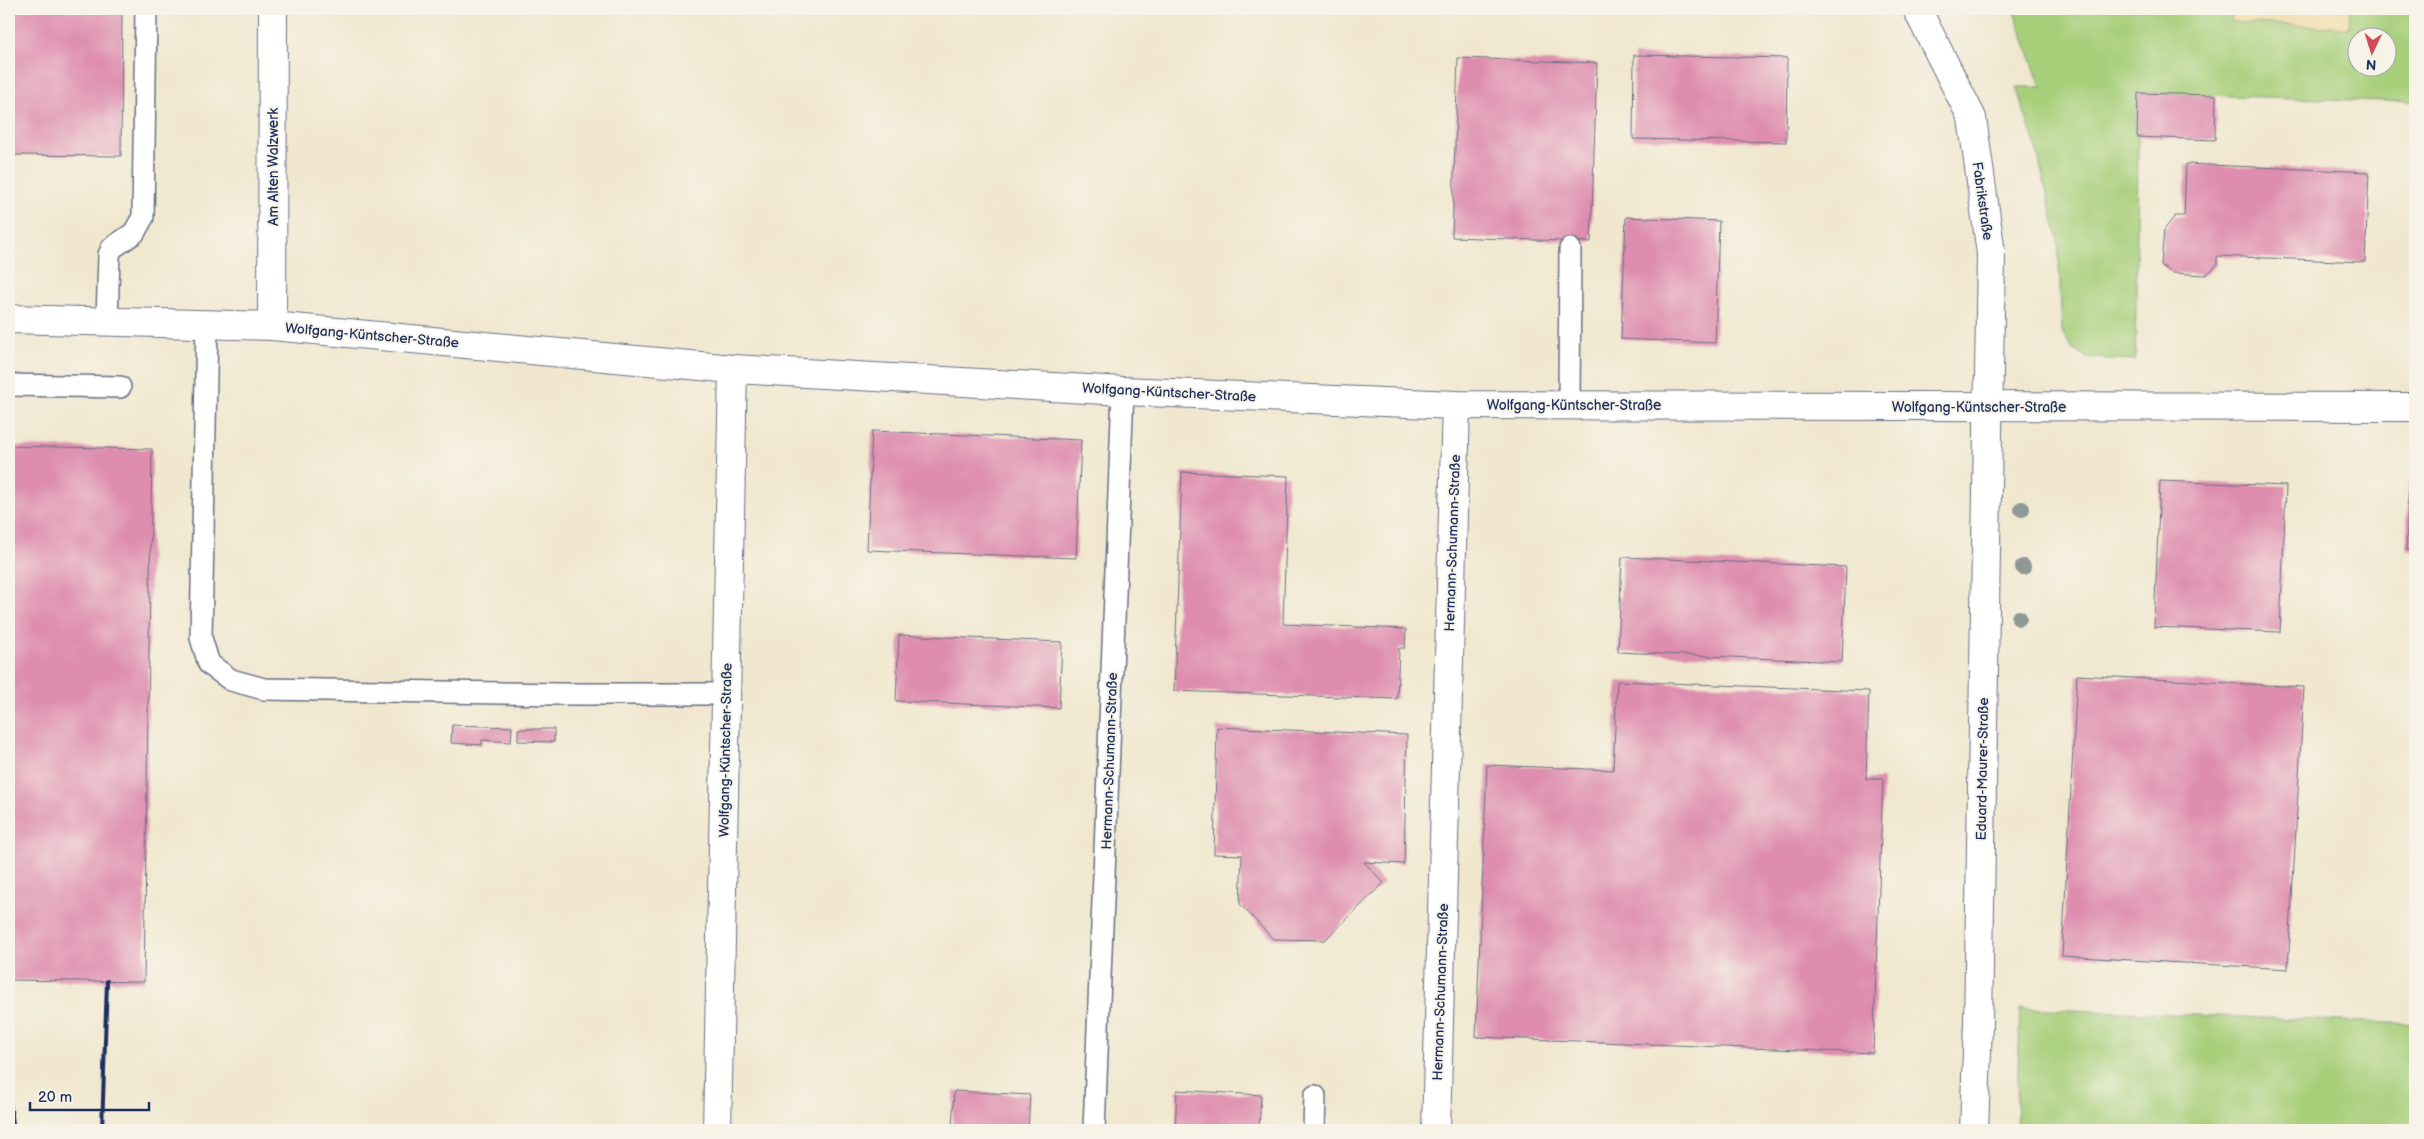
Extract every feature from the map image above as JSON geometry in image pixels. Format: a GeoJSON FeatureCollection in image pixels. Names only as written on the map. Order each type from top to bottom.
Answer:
{"type":"FeatureCollection","features":[{"type":"Feature","properties":{"kind":"street","name":"Am Alten Walzwerk"},"geometry":{"type":"LineString","coordinates":[[272,326],[273,9]]}},
{"type":"Feature","properties":{"kind":"street","name":"Fabrikstraße"},"geometry":{"type":"LineString","coordinates":[[1917,9],[1972,118],[1991,253],[1989,407]]}},
{"type":"Feature","properties":{"kind":"street","name":"Wolfgang-Küntscher-Straße"},"geometry":{"type":"LineString","coordinates":[[9,319],[272,326],[733,370],[1123,391],[1456,405],[2415,407]]}},
{"type":"Feature","properties":{"kind":"street","name":"Wolfgang-Küntscher-Straße"},"geometry":{"type":"LineString","coordinates":[[717,1130],[733,370]]}},
{"type":"Feature","properties":{"kind":"street","name":"Hermann-Schumann-Straße"},"geometry":{"type":"LineString","coordinates":[[1436,1130],[1456,405]]}},
{"type":"Feature","properties":{"kind":"street","name":"Eduard-Maurer-Straße"},"geometry":{"type":"LineString","coordinates":[[1974,1130],[1978,1024],[1989,407]]}},
{"type":"Feature","properties":{"kind":"lane"},"geometry":{"type":"LineString","coordinates":[[107,321],[109,255],[112,248],[134,233],[143,217],[146,9]]}},
{"type":"Feature","properties":{"kind":"lane"},"geometry":{"type":"LineString","coordinates":[[1569,405],[1570,249]]}},
{"type":"Feature","properties":{"kind":"lane"},"geometry":{"type":"LineString","coordinates":[[207,323],[201,638],[209,664],[231,680],[264,688],[558,694],[726,694]]}},
{"type":"Feature","properties":{"kind":"lane"},"geometry":{"type":"LineString","coordinates":[[9,385],[120,387]]}},
{"type":"Feature","properties":{"kind":"lane","name":"Hermann-Schumann-Straße"},"geometry":{"type":"LineString","coordinates":[[1094,1130],[1123,391]]}},
{"type":"Feature","properties":{"kind":"lane"},"geometry":{"type":"LineString","coordinates":[[1314,1130],[1315,1096]]}},
{"type":"Feature","properties":{"kind":"green space"},"geometry":{"type":"Polygon","coordinates":[[[2013,9],[2232,9],[2232,22],[2349,28],[2350,9],[2415,9],[2415,102],[2139,93],[2135,360],[2089,358],[2073,349],[2062,332],[2058,239],[2035,144],[2016,87],[2041,87],[2013,9]]]}},
{"type":"Feature","properties":{"kind":"green space"},"geometry":{"type":"Polygon","coordinates":[[[2020,1008],[2415,1024],[2415,1130],[2016,1130],[2020,1008]]]}},
{"type":"Feature","properties":{"kind":"sand"},"geometry":{"type":"Polygon","coordinates":[[[2232,9],[2350,9],[2349,28],[2231,22],[2232,9]]]}},
{"type":"Feature","properties":{"kind":"building"},"geometry":{"type":"Polygon","coordinates":[[[9,9],[122,9],[121,156],[9,155],[9,9]]]}},
{"type":"Feature","properties":{"kind":"building"},"geometry":{"type":"Polygon","coordinates":[[[1634,55],[1787,58],[1786,142],[1633,139],[1634,55]]]}},
{"type":"Feature","properties":{"kind":"building"},"geometry":{"type":"Polygon","coordinates":[[[1458,58],[1597,63],[1591,242],[1452,237],[1458,58]]]}},
{"type":"Feature","properties":{"kind":"building"},"geometry":{"type":"Polygon","coordinates":[[[2138,93],[2216,95],[2215,140],[2137,137],[2138,93]]]}},
{"type":"Feature","properties":{"kind":"building"},"geometry":{"type":"Polygon","coordinates":[[[2186,164],[2369,172],[2365,262],[2217,256],[2217,265],[2206,275],[2172,273],[2161,265],[2164,230],[2175,216],[2184,216],[2186,164]]]}},
{"type":"Feature","properties":{"kind":"building"},"geometry":{"type":"Polygon","coordinates":[[[1626,217],[1719,221],[1715,343],[1621,339],[1626,217]]]}},
{"type":"Feature","properties":{"kind":"building"},"geometry":{"type":"Polygon","coordinates":[[[872,431],[1081,440],[1076,558],[867,550],[872,431]]]}},
{"type":"Feature","properties":{"kind":"building"},"geometry":{"type":"Polygon","coordinates":[[[9,446],[152,449],[144,982],[9,980],[9,446]]]}},
{"type":"Feature","properties":{"kind":"building"},"geometry":{"type":"Polygon","coordinates":[[[1182,472],[1288,476],[1283,624],[1406,629],[1405,648],[1399,648],[1397,699],[1174,691],[1182,472]]]}},
{"type":"Feature","properties":{"kind":"building"},"geometry":{"type":"Polygon","coordinates":[[[2160,481],[2286,486],[2280,632],[2154,627],[2160,481]]]}},
{"type":"Feature","properties":{"kind":"building"},"geometry":{"type":"Polygon","coordinates":[[[2409,481],[2415,481],[2415,550],[2406,550],[2409,481]]]}},
{"type":"Feature","properties":{"kind":"building"},"geometry":{"type":"Polygon","coordinates":[[[1622,557],[1846,567],[1842,662],[1618,652],[1622,557]]]}},
{"type":"Feature","properties":{"kind":"building"},"geometry":{"type":"Polygon","coordinates":[[[899,635],[1062,642],[1059,708],[896,701],[899,635]]]}},
{"type":"Feature","properties":{"kind":"building"},"geometry":{"type":"Polygon","coordinates":[[[2077,675],[2304,687],[2288,969],[2062,956],[2077,675]]]}},
{"type":"Feature","properties":{"kind":"building"},"geometry":{"type":"Polygon","coordinates":[[[1617,681],[1869,691],[1866,779],[1883,779],[1873,1053],[1476,1037],[1487,765],[1613,770],[1617,681]]]}},
{"type":"Feature","properties":{"kind":"building"},"geometry":{"type":"Polygon","coordinates":[[[452,725],[512,727],[511,742],[482,740],[482,745],[451,743],[452,725]]]}},
{"type":"Feature","properties":{"kind":"building"},"geometry":{"type":"Polygon","coordinates":[[[1217,727],[1407,735],[1404,864],[1364,862],[1384,883],[1325,940],[1273,939],[1240,904],[1242,855],[1214,854],[1217,727]]]}},
{"type":"Feature","properties":{"kind":"building"},"geometry":{"type":"Polygon","coordinates":[[[518,729],[554,729],[554,742],[518,741],[518,729]]]}},
{"type":"Feature","properties":{"kind":"building"},"geometry":{"type":"Polygon","coordinates":[[[1177,1090],[1261,1095],[1259,1130],[1175,1130],[1177,1090]]]}},
{"type":"Feature","properties":{"kind":"building"},"geometry":{"type":"Polygon","coordinates":[[[954,1091],[1030,1095],[1028,1130],[952,1130],[954,1091]]]}},
{"type":"Feature","properties":{"kind":"railway"},"geometry":{"type":"LineString","coordinates":[[102,1130],[107,981]]}},
{"type":"Feature","properties":{"kind":"railway"},"geometry":{"type":"LineString","coordinates":[[9,1097],[14,1130]]}}]}
